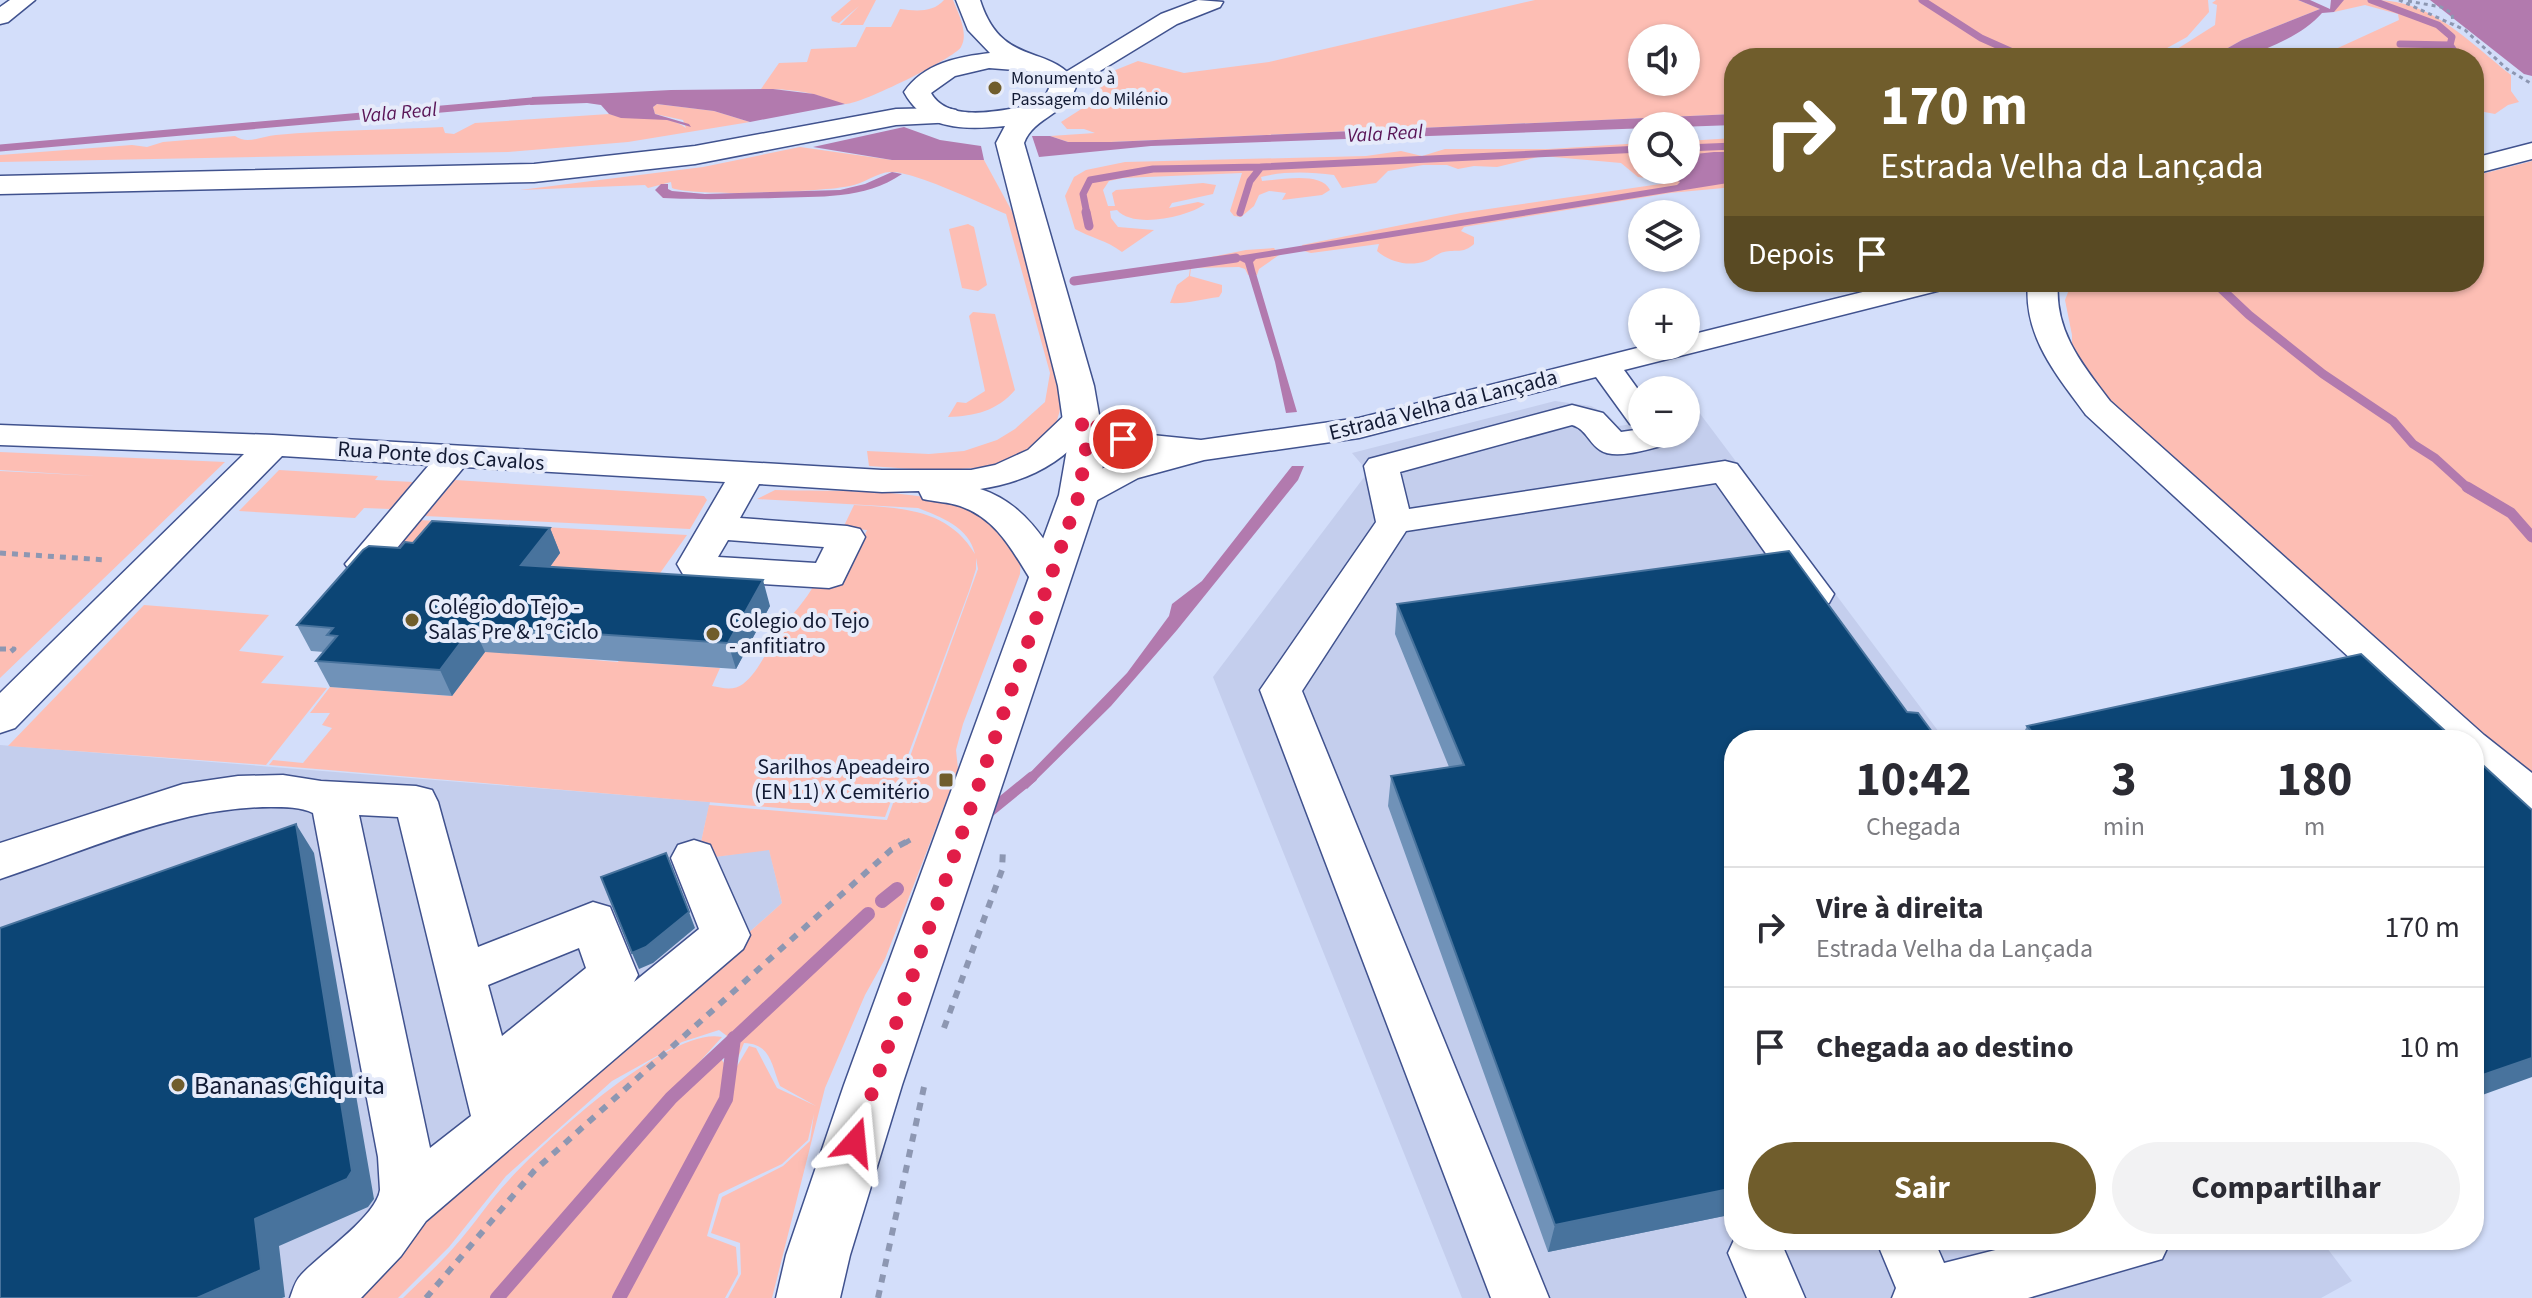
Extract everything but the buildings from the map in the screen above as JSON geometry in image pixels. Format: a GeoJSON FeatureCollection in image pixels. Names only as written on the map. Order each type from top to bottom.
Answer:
{"type":"FeatureCollection","features":[{"type":"Feature","properties":{"kind":"main road"},"geometry":{"type":"LineString","coordinates":[[808,1298],[818,1255],[873,1085],[1079,495],[1086,449],[1060,321],[1013,153],[1012,133],[1020,124],[1056,101],[1064,92],[1064,83],[1058,74],[993,46],[975,26],[968,0]]}},
{"type":"Feature","properties":{"kind":"main road"},"geometry":{"type":"LineString","coordinates":[[950,69],[970,47],[975,26]]}},
{"type":"Feature","properties":{"kind":"main road"},"geometry":{"type":"LineString","coordinates":[[0,171],[507,160],[582,154],[740,131],[828,114],[923,83],[950,69],[975,63],[1027,63]]}},
{"type":"Feature","properties":{"kind":"main road"},"geometry":{"type":"LineString","coordinates":[[923,83],[917,92],[920,102],[929,110],[957,118],[1013,153]]}},
{"type":"Feature","properties":{"kind":"main road"},"geometry":{"type":"LineString","coordinates":[[0,185],[534,173],[695,155],[896,117],[1019,116],[1041,110]]}},
{"type":"Feature","properties":{"kind":"street"},"geometry":{"type":"LineString","coordinates":[[0,17],[24,0]]}},
{"type":"Feature","properties":{"kind":"street"},"geometry":{"type":"LineString","coordinates":[[1064,83],[1169,19],[1212,2],[1210,0]]}},
{"type":"Feature","properties":{"kind":"street"},"geometry":{"type":"LineString","coordinates":[[1027,63],[1077,61],[1120,51]]}},
{"type":"Feature","properties":{"kind":"street"},"geometry":{"type":"LineString","coordinates":[[2484,163],[2532,151]]}},
{"type":"Feature","properties":{"kind":"street","name":"Estrada Velha da Lançada"},"geometry":{"type":"LineString","coordinates":[[1700,342],[1899,292]]}},
{"type":"Feature","properties":{"kind":"street"},"geometry":{"type":"LineString","coordinates":[[2041,292],[2039,300],[2051,342],[2098,408],[2455,730]]}},
{"type":"Feature","properties":{"kind":"street","name":"Estrada Velha da Lançada"},"geometry":{"type":"LineString","coordinates":[[1079,495],[1126,471],[1201,450],[1359,428],[1628,359]]}},
{"type":"Feature","properties":{"kind":"street"},"geometry":{"type":"LineString","coordinates":[[1603,365],[1628,398]]}},
{"type":"Feature","properties":{"kind":"street"},"geometry":{"type":"LineString","coordinates":[[1520,1298],[1281,690],[1394,522],[1381,466],[1572,415],[1591,420],[1613,444],[1628,438]]}},
{"type":"Feature","properties":{"kind":"street"},"geometry":{"type":"LineString","coordinates":[[882,481],[901,478],[962,480],[1004,473],[1055,449],[1081,418]]}},
{"type":"Feature","properties":{"kind":"street","name":"Estrada Velha da Lançada"},"geometry":{"type":"LineString","coordinates":[[1081,418],[1135,443],[1201,450]]}},
{"type":"Feature","properties":{"kind":"street","name":"Rua Ponte dos Cavalos"},"geometry":{"type":"LineString","coordinates":[[0,435],[273,445],[882,481]]}},
{"type":"Feature","properties":{"kind":"street"},"geometry":{"type":"LineString","coordinates":[[0,718],[273,445]]}},
{"type":"Feature","properties":{"kind":"street"},"geometry":{"type":"LineString","coordinates":[[1665,448],[1685,476]]}},
{"type":"Feature","properties":{"kind":"street"},"geometry":{"type":"LineString","coordinates":[[364,564],[454,457]]}},
{"type":"Feature","properties":{"kind":"street"},"geometry":{"type":"LineString","coordinates":[[1394,522],[1725,471],[1839,627]]}},
{"type":"Feature","properties":{"kind":"street"},"geometry":{"type":"LineString","coordinates":[[716,528],[747,475]]}},
{"type":"Feature","properties":{"kind":"street"},"geometry":{"type":"LineString","coordinates":[[882,481],[895,489],[960,495],[987,505],[1019,528],[1031,543],[1049,579]]}},
{"type":"Feature","properties":{"kind":"street"},"geometry":{"type":"LineString","coordinates":[[2484,756],[2532,798]]}},
{"type":"Feature","properties":{"kind":"street"},"geometry":{"type":"LineString","coordinates":[[0,861],[207,795],[262,791],[416,802],[500,1126]]}},
{"type":"Feature","properties":{"kind":"street"},"geometry":{"type":"LineString","coordinates":[[324,796],[336,810],[405,1157],[406,1203]]}},
{"type":"Feature","properties":{"kind":"street"},"geometry":{"type":"LineString","coordinates":[[319,1298],[392,1224],[406,1203],[726,935],[694,858]]}},
{"type":"Feature","properties":{"kind":"street"},"geometry":{"type":"LineString","coordinates":[[461,975],[593,921],[613,975],[510,1060],[486,1074]]}},
{"type":"Feature","properties":{"kind":"street"},"geometry":{"type":"LineString","coordinates":[[1908,1250],[1924,1297],[2062,1250]]}},
{"type":"Feature","properties":{"kind":"path"},"geometry":{"type":"LineString","coordinates":[[2453,24],[2452,13],[2441,7],[2399,0],[2476,37],[2508,70],[2532,84]]}},
{"type":"Feature","properties":{"kind":"path"},"geometry":{"type":"LineString","coordinates":[[0,553],[107,560],[96,570]]}},
{"type":"Feature","properties":{"kind":"path"},"geometry":{"type":"LineString","coordinates":[[0,662],[24,640]]}},
{"type":"Feature","properties":{"kind":"path"},"geometry":{"type":"LineString","coordinates":[[0,649],[14,649]]}},
{"type":"Feature","properties":{"kind":"path"},"geometry":{"type":"LineString","coordinates":[[426,1298],[534,1171],[569,1139],[891,850],[970,808],[1000,840],[1004,854],[1002,870],[940,1042]]}},
{"type":"Feature","properties":{"kind":"path"},"geometry":{"type":"LineString","coordinates":[[878,1298],[925,1082]]}},
{"type":"Feature","properties":{"kind":"shaded area"},"geometry":{"type":"Polygon","coordinates":[[[851,0],[876,0],[863,25],[840,25],[859,6],[839,23],[832,21],[831,17],[851,0]]]}},
{"type":"Feature","properties":{"kind":"shaded area"},"geometry":{"type":"Polygon","coordinates":[[[944,0],[953,0],[960,17],[964,36],[961,47],[943,61],[907,80],[846,104],[803,92],[761,89],[779,63],[807,62],[811,49],[856,47],[866,27],[891,27],[900,9],[929,9],[944,0]]]}},
{"type":"Feature","properties":{"kind":"shaded area"},"geometry":{"type":"Polygon","coordinates":[[[1535,0],[1918,0],[1979,39],[1999,48],[1724,48],[1724,114],[1628,112],[1628,119],[1111,142],[1068,142],[1050,136],[1095,133],[1084,129],[1067,129],[1061,122],[1100,97],[1099,86],[1108,73],[1138,61],[1184,73],[1269,62],[1535,0]]]}},
{"type":"Feature","properties":{"kind":"shaded area"},"geometry":{"type":"Polygon","coordinates":[[[1927,0],[2208,0],[2209,12],[2187,37],[2167,48],[2010,48],[1974,32],[1927,0]]]}},
{"type":"Feature","properties":{"kind":"shaded area"},"geometry":{"type":"Polygon","coordinates":[[[2216,0],[2298,0],[2320,9],[2228,48],[2179,48],[2215,25],[2217,5],[2212,3],[2216,0]]]}},
{"type":"Feature","properties":{"kind":"shaded area"},"geometry":{"type":"Polygon","coordinates":[[[2368,0],[2404,14],[2405,11],[2376,0],[2415,7],[2433,15],[2478,48],[2338,48],[2399,20],[2398,14],[2365,5],[2334,12],[2339,2],[2368,0]]]}},
{"type":"Feature","properties":{"kind":"shaded area"},"geometry":{"type":"Polygon","coordinates":[[[2484,53],[2511,75],[2511,91],[2519,102],[2495,114],[2484,112],[2484,53]]]}},
{"type":"Feature","properties":{"kind":"shaded area"},"geometry":{"type":"Polygon","coordinates":[[[657,104],[714,111],[750,122],[628,142],[508,152],[0,162],[0,155],[132,145],[147,147],[163,142],[235,136],[250,140],[297,133],[443,127],[445,133],[454,134],[475,123],[609,114],[669,120],[686,128],[683,120],[655,114],[653,107],[657,104]]]}},
{"type":"Feature","properties":{"kind":"shaded area"},"geometry":{"type":"Polygon","coordinates":[[[1724,139],[1724,188],[1670,193],[1464,227],[1461,231],[1474,237],[1474,244],[1470,247],[1448,251],[1413,264],[1388,258],[1377,251],[1379,244],[1311,253],[1304,251],[1302,245],[1461,213],[1660,184],[1700,184],[1700,140],[1724,139]]]}},
{"type":"Feature","properties":{"kind":"shaded area"},"geometry":{"type":"Polygon","coordinates":[[[1628,144],[1628,169],[1621,163],[1542,156],[1497,167],[1458,169],[1447,165],[1423,165],[1388,171],[1376,183],[1342,188],[1334,175],[1270,175],[1261,177],[1262,181],[1289,178],[1318,180],[1330,190],[1322,195],[1282,200],[1286,193],[1269,191],[1259,195],[1254,206],[1241,217],[1234,216],[1230,211],[1242,173],[1123,178],[1109,181],[1103,190],[1108,206],[1115,206],[1112,193],[1116,190],[1203,183],[1216,185],[1213,194],[1172,203],[1169,208],[1198,202],[1205,204],[1174,217],[1135,219],[1117,210],[1110,211],[1118,227],[1154,230],[1122,252],[1075,229],[1065,196],[1074,177],[1086,170],[1125,162],[1366,156],[1401,151],[1422,156],[1445,149],[1549,149],[1628,144]]]}},
{"type":"Feature","properties":{"kind":"shaded area"},"geometry":{"type":"Polygon","coordinates":[[[800,147],[892,160],[984,160],[1015,217],[1058,374],[1060,412],[1046,438],[1027,453],[1003,463],[975,468],[869,466],[867,451],[929,454],[964,451],[997,440],[1015,429],[1045,402],[1050,373],[1006,214],[930,182],[890,172],[850,186],[788,192],[685,191],[672,188],[671,182],[648,188],[645,185],[520,190],[703,167],[800,147]]]}},
{"type":"Feature","properties":{"kind":"shaded area"},"geometry":{"type":"Polygon","coordinates":[[[2532,161],[2532,785],[2484,742],[2484,730],[2471,730],[2115,411],[2072,359],[2072,335],[2065,300],[2068,292],[2484,292],[2484,173],[2532,161]]]}},
{"type":"Feature","properties":{"kind":"shaded area"},"geometry":{"type":"Polygon","coordinates":[[[968,224],[974,227],[987,285],[978,291],[962,288],[949,229],[968,224]]]}},
{"type":"Feature","properties":{"kind":"shaded area"},"geometry":{"type":"Polygon","coordinates":[[[1274,248],[1279,255],[1259,269],[1257,275],[1248,275],[1245,269],[1239,267],[1191,268],[1190,276],[1222,285],[1219,297],[1170,303],[1177,285],[1189,276],[1190,268],[1157,272],[1161,267],[1246,250],[1274,248]]]}},
{"type":"Feature","properties":{"kind":"shaded area"},"geometry":{"type":"Polygon","coordinates":[[[973,312],[995,314],[1015,390],[1001,403],[985,411],[948,417],[957,402],[966,403],[985,391],[969,316],[973,312]]]}},
{"type":"Feature","properties":{"kind":"shaded area"},"geometry":{"type":"Polygon","coordinates":[[[1555,401],[1591,406],[1608,415],[1618,426],[1628,425],[1628,448],[1700,448],[1700,414],[1937,730],[1724,730],[1724,1250],[2329,1250],[2352,1281],[2321,1298],[1462,1298],[1213,677],[1368,472],[1352,453],[1555,401]]]}},
{"type":"Feature","properties":{"kind":"shaded area"},"geometry":{"type":"Polygon","coordinates":[[[0,452],[225,462],[0,678],[0,471],[96,476],[0,470],[0,452]]]}},
{"type":"Feature","properties":{"kind":"shaded area"},"geometry":{"type":"Polygon","coordinates":[[[279,470],[378,476],[375,480],[413,482],[390,509],[364,508],[355,518],[239,511],[279,470]]]}},
{"type":"Feature","properties":{"kind":"shaded area"},"geometry":{"type":"Polygon","coordinates":[[[455,480],[704,496],[707,500],[690,529],[425,516],[455,480]]]}},
{"type":"Feature","properties":{"kind":"shaded area"},"geometry":{"type":"Polygon","coordinates":[[[775,490],[882,492],[962,506],[988,520],[1021,557],[1020,574],[963,724],[956,750],[958,769],[885,959],[865,995],[825,1088],[772,1298],[728,1298],[741,1274],[740,1243],[711,1233],[722,1197],[783,1166],[810,1141],[814,1114],[808,1140],[782,1164],[719,1194],[707,1236],[736,1247],[738,1274],[725,1298],[403,1298],[449,1253],[502,1188],[549,1140],[609,1090],[672,1049],[700,1038],[722,1037],[694,1068],[701,1074],[721,1059],[724,1063],[723,1073],[733,1073],[749,1046],[756,1048],[777,1088],[816,1106],[780,1086],[769,1057],[753,1044],[744,1043],[735,1065],[724,1053],[705,1062],[727,1036],[719,1030],[682,1042],[612,1081],[506,1176],[449,1247],[398,1298],[362,1298],[412,1234],[782,903],[769,850],[715,857],[701,842],[709,805],[887,820],[978,569],[976,558],[969,591],[885,817],[269,765],[273,760],[303,763],[332,728],[322,725],[330,713],[310,713],[330,687],[452,696],[485,651],[618,662],[621,656],[647,663],[720,668],[712,686],[736,688],[754,673],[816,581],[843,583],[867,530],[843,528],[854,505],[907,510],[938,520],[964,539],[975,554],[960,530],[945,519],[918,508],[757,499],[775,490]]]}},
{"type":"Feature","properties":{"kind":"shaded area"},"geometry":{"type":"Polygon","coordinates":[[[419,520],[687,535],[658,576],[379,571],[419,520]]]}},
{"type":"Feature","properties":{"kind":"shaded area"},"geometry":{"type":"Polygon","coordinates":[[[144,605],[269,615],[239,651],[284,656],[261,683],[327,688],[266,765],[8,746],[144,605]]]}},
{"type":"Feature","properties":{"kind":"shaded area"},"geometry":{"type":"Polygon","coordinates":[[[0,745],[710,802],[701,842],[715,857],[769,849],[782,903],[412,1234],[362,1298],[0,1298],[0,745]]]}},
{"type":"Feature","properties":{"kind":"water"},"geometry":{"type":"Polygon","coordinates":[[[2298,0],[2310,0],[2330,9],[2331,0],[2344,0],[2334,12],[2322,13],[2296,34],[2275,45],[2267,48],[2228,48],[2242,40],[2320,9],[2298,0]]]}},
{"type":"Feature","properties":{"kind":"water"},"geometry":{"type":"Polygon","coordinates":[[[2430,0],[2532,0],[2532,76],[2524,74],[2430,0]]]}},
{"type":"Feature","properties":{"kind":"water"},"geometry":{"type":"Polygon","coordinates":[[[773,89],[814,94],[845,104],[750,122],[714,111],[657,104],[653,107],[655,114],[691,127],[667,120],[621,118],[609,114],[601,105],[587,103],[530,105],[532,97],[773,89]]]}},
{"type":"Feature","properties":{"kind":"water"},"geometry":{"type":"Polygon","coordinates":[[[1724,114],[1724,125],[1700,126],[1700,116],[1724,114]]]}},
{"type":"Feature","properties":{"kind":"water"},"geometry":{"type":"Polygon","coordinates":[[[1628,119],[1628,129],[1151,146],[1039,157],[1032,136],[1050,136],[1068,142],[1628,119]]]}},
{"type":"Feature","properties":{"kind":"water"},"geometry":{"type":"Polygon","coordinates":[[[904,127],[940,140],[981,146],[984,160],[892,160],[813,147],[904,127]]]}},
{"type":"Feature","properties":{"kind":"water"},"geometry":{"type":"Polygon","coordinates":[[[1724,152],[1724,184],[1256,259],[1253,262],[1255,270],[1297,412],[1286,413],[1275,362],[1245,263],[1237,259],[1218,262],[1231,257],[1677,185],[1700,184],[1700,154],[1724,152]]]}},
{"type":"Feature","properties":{"kind":"water"},"geometry":{"type":"Polygon","coordinates":[[[892,172],[902,174],[872,188],[824,196],[677,199],[663,198],[655,190],[661,184],[668,184],[668,189],[672,191],[705,194],[840,190],[865,184],[892,172]]]}},
{"type":"Feature","properties":{"kind":"water"},"geometry":{"type":"Polygon","coordinates":[[[1292,466],[1304,466],[1298,480],[1177,630],[1111,706],[1027,789],[1021,782],[1127,673],[1169,616],[1172,604],[1202,581],[1292,466]]]}},
{"type":"Feature","properties":{"kind":"waterway"},"geometry":{"type":"LineString","coordinates":[[1922,0],[1981,38],[2004,48]]}},
{"type":"Feature","properties":{"kind":"waterway"},"geometry":{"type":"LineString","coordinates":[[2371,0],[2438,25],[2452,37],[2450,45]]}},
{"type":"Feature","properties":{"kind":"waterway"},"geometry":{"type":"LineString","coordinates":[[2400,44],[2450,45]]}},
{"type":"Feature","properties":{"kind":"waterway","name":"Vala Real"},"geometry":{"type":"LineString","coordinates":[[0,148],[532,101]]}},
{"type":"Feature","properties":{"kind":"waterway"},"geometry":{"type":"LineString","coordinates":[[1700,147],[1724,146]]}},
{"type":"Feature","properties":{"kind":"waterway"},"geometry":{"type":"LineString","coordinates":[[1261,167],[1628,150]]}},
{"type":"Feature","properties":{"kind":"waterway"},"geometry":{"type":"LineString","coordinates":[[1087,214],[1083,194],[1090,180],[1153,169],[1261,167]]}},
{"type":"Feature","properties":{"kind":"waterway"},"geometry":{"type":"LineString","coordinates":[[1240,213],[1250,181],[1261,167]]}},
{"type":"Feature","properties":{"kind":"waterway"},"geometry":{"type":"LineString","coordinates":[[1086,212],[1089,226]]}},
{"type":"Feature","properties":{"kind":"waterway"},"geometry":{"type":"LineString","coordinates":[[1074,281],[1236,258]]}},
{"type":"Feature","properties":{"kind":"waterway"},"geometry":{"type":"LineString","coordinates":[[2225,292],[2323,374],[2393,421],[2413,444],[2435,458],[2469,489]]}},
{"type":"Feature","properties":{"kind":"waterway"},"geometry":{"type":"LineString","coordinates":[[2467,487],[2511,513],[2532,537]]}},
{"type":"Feature","properties":{"kind":"waterway"},"geometry":{"type":"LineString","coordinates":[[989,812],[1032,777]]}},
{"type":"Feature","properties":{"kind":"waterway"},"geometry":{"type":"LineString","coordinates":[[882,901],[897,889]]}},
{"type":"Feature","properties":{"kind":"waterway"},"geometry":{"type":"LineString","coordinates":[[734,1039],[868,914]]}},
{"type":"Feature","properties":{"kind":"waterway"},"geometry":{"type":"LineString","coordinates":[[497,1298],[671,1098],[734,1039]]}},
{"type":"Feature","properties":{"kind":"waterway"},"geometry":{"type":"LineString","coordinates":[[619,1298],[726,1099],[734,1039]]}},
{"type":"Feature","properties":{"kind":"place","name":"Monumento à Passagem do Milénio"},"geometry":{"type":"Point","coordinates":[995,88]}},
{"type":"Feature","properties":{"kind":"place","name":"Colégio do Tejo - Salas Pre & 1ºCiclo"},"geometry":{"type":"Point","coordinates":[412,620]}},
{"type":"Feature","properties":{"kind":"place","name":"Colegio do Tejo - anfitiatro"},"geometry":{"type":"Point","coordinates":[713,634]}},
{"type":"Feature","properties":{"kind":"place","name":"Sarilhos Apeadeiro (EN 11) X Cemitério"},"geometry":{"type":"Point","coordinates":[946,780]}},
{"type":"Feature","properties":{"kind":"place","name":"Bananas Chiquita"},"geometry":{"type":"Point","coordinates":[178,1085]}},
{"type":"Feature","properties":{"kind":"route"},"geometry":{"type":"LineString","coordinates":[[855,1142],[1079,495],[1086,449],[1081,418],[1123,439]]}}]}
